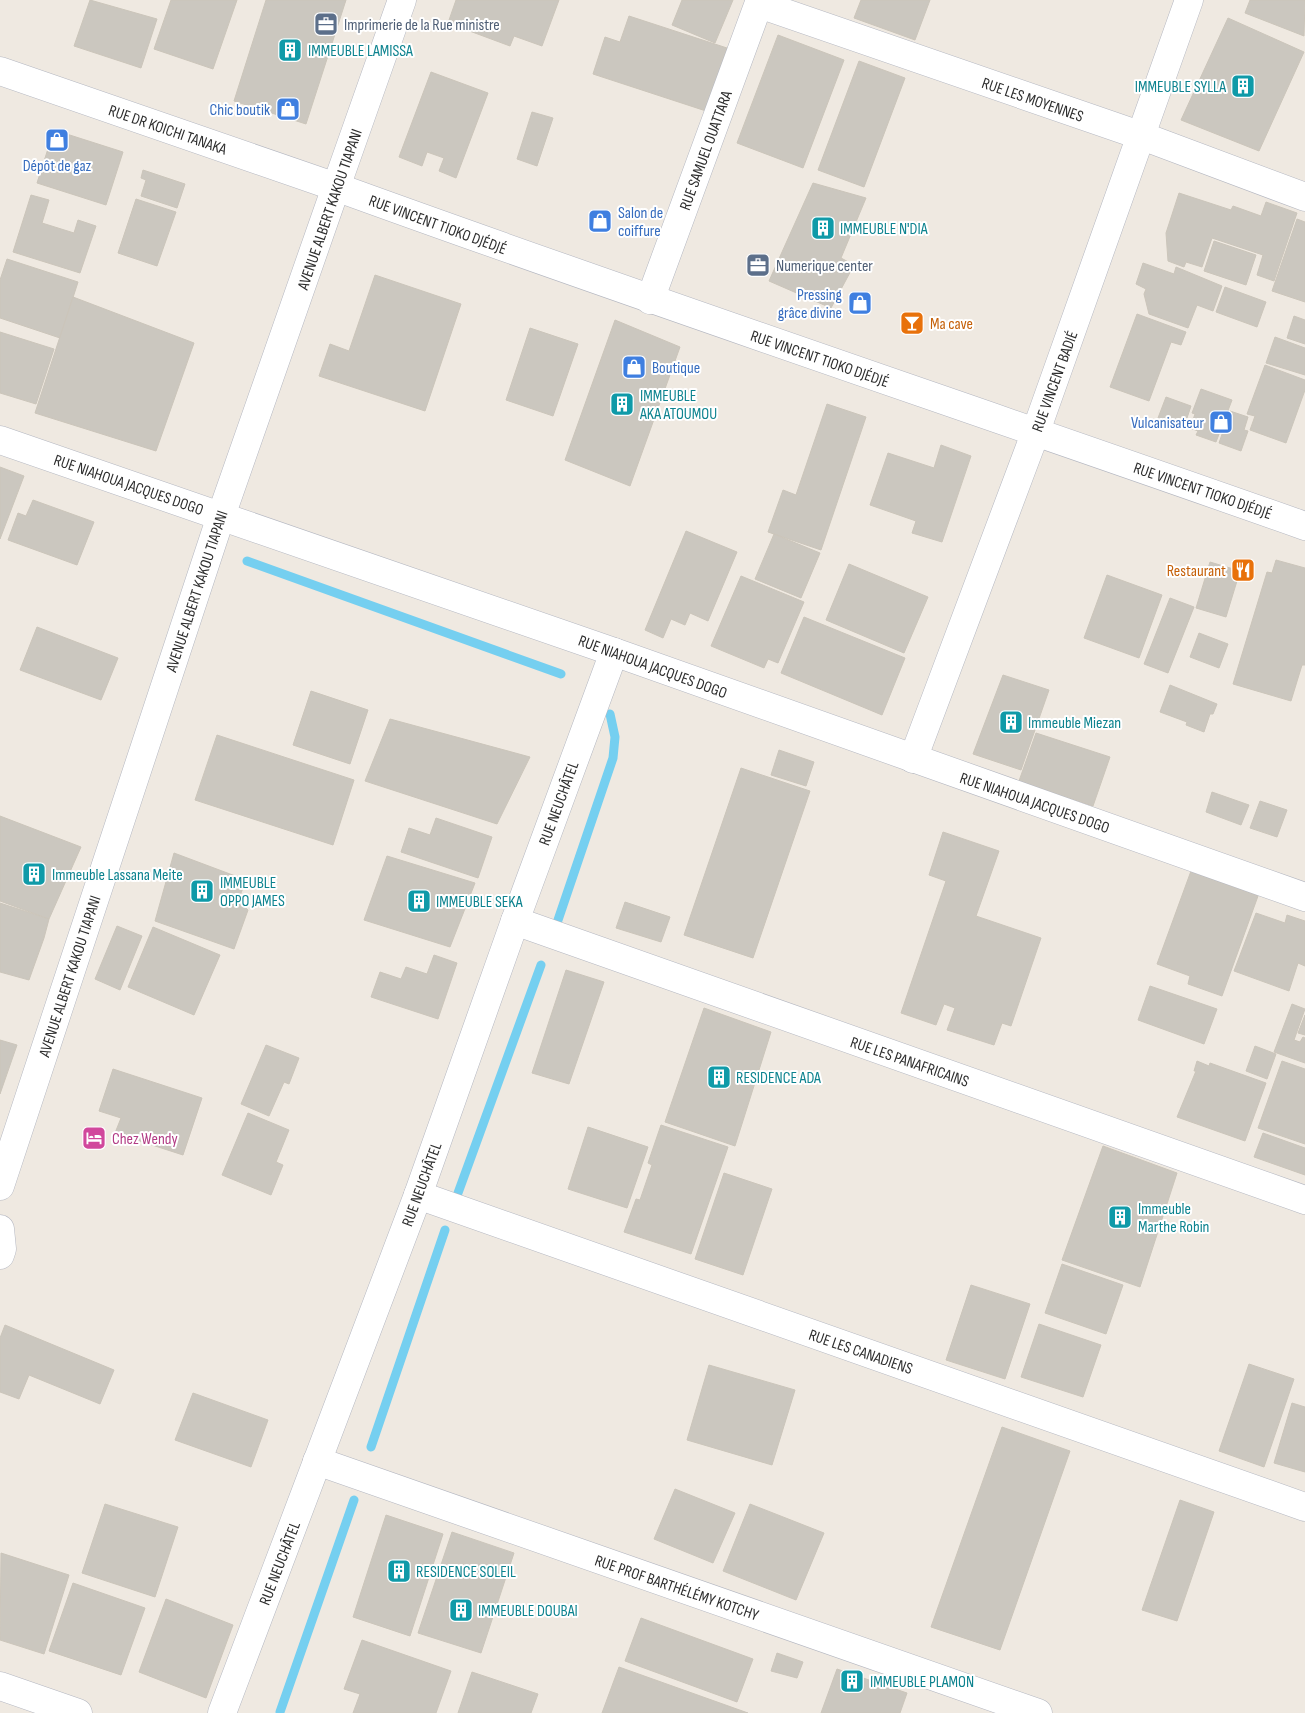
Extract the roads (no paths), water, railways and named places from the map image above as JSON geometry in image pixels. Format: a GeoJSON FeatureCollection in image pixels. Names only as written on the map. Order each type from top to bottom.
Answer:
{"type":"FeatureCollection","features":[{"type":"Feature","properties":{"kind":"street","name":"AVENUE ALBERT KAKOU TIAPANI"},"geometry":{"type":"LineString","coordinates":[[0,1186],[221,516],[402,0]]}},
{"type":"Feature","properties":{"kind":"street","name":"RUE VINCENT BADIÉ"},"geometry":{"type":"LineString","coordinates":[[913,759],[1036,431],[1190,0]]}},
{"type":"Feature","properties":{"kind":"street","name":"RUE LES MOYENNES"},"geometry":{"type":"LineString","coordinates":[[759,2],[1142,136],[1305,197]]}},
{"type":"Feature","properties":{"kind":"street","name":"RUE SAMUEL OUATTARA"},"geometry":{"type":"LineString","coordinates":[[650,300],[759,2]]}},
{"type":"Feature","properties":{"kind":"street","name":"RUE DR KOICHI TANAKA"},"geometry":{"type":"LineString","coordinates":[[0,71],[336,187]]}},
{"type":"Feature","properties":{"kind":"street","name":"RUE VINCENT TIOKO DJÉDJÉ"},"geometry":{"type":"LineString","coordinates":[[336,187],[650,300],[1036,431],[1305,526]]}},
{"type":"Feature","properties":{"kind":"street","name":"RUE NIAHOUA JACQUES DOGO"},"geometry":{"type":"LineString","coordinates":[[0,440],[614,652],[1305,896]]}},
{"type":"Feature","properties":{"kind":"street","name":"RUE NEUCHÂTEL"},"geometry":{"type":"LineString","coordinates":[[222,1713],[418,1195],[515,921],[614,652]]}},
{"type":"Feature","properties":{"kind":"street","name":"RUE LES PANAFRICAINS"},"geometry":{"type":"LineString","coordinates":[[515,921],[1305,1200]]}},
{"type":"Feature","properties":{"kind":"street","name":"RUE LES CANADIENS"},"geometry":{"type":"LineString","coordinates":[[418,1195],[1305,1507]]}},
{"type":"Feature","properties":{"kind":"street"},"geometry":{"type":"LineString","coordinates":[[0,1229],[0,1255]]}},
{"type":"Feature","properties":{"kind":"street","name":"RUE PROF BARTHÉLÉMY KOTCHY"},"geometry":{"type":"LineString","coordinates":[[317,1461],[1038,1713]]}},
{"type":"Feature","properties":{"kind":"street"},"geometry":{"type":"LineString","coordinates":[[0,1686],[78,1713]]}},
{"type":"Feature","properties":{"kind":"waterway"},"geometry":{"type":"LineString","coordinates":[[247,561],[561,674]]}},
{"type":"Feature","properties":{"kind":"waterway"},"geometry":{"type":"LineString","coordinates":[[557,923],[613,758],[615,737],[610,714]]}},
{"type":"Feature","properties":{"kind":"waterway"},"geometry":{"type":"LineString","coordinates":[[458,1193],[541,965]]}},
{"type":"Feature","properties":{"kind":"waterway"},"geometry":{"type":"LineString","coordinates":[[371,1447],[445,1230]]}},
{"type":"Feature","properties":{"kind":"waterway"},"geometry":{"type":"LineString","coordinates":[[280,1712],[354,1500]]}},
{"type":"Feature","properties":{"kind":"place","name":"Imprimerie de la Rue ministre"},"geometry":{"type":"Point","coordinates":[326,24]}},
{"type":"Feature","properties":{"kind":"place","name":"IMMEUBLE LAMISSA"},"geometry":{"type":"Point","coordinates":[290,50]}},
{"type":"Feature","properties":{"kind":"place","name":"IMMEUBLE SYLLA"},"geometry":{"type":"Point","coordinates":[1243,86]}},
{"type":"Feature","properties":{"kind":"place","name":"Chic boutik"},"geometry":{"type":"Point","coordinates":[288,109]}},
{"type":"Feature","properties":{"kind":"place","name":"Dépôt de gaz"},"geometry":{"type":"Point","coordinates":[57,140]}},
{"type":"Feature","properties":{"kind":"place","name":"Salon de coiffure"},"geometry":{"type":"Point","coordinates":[600,221]}},
{"type":"Feature","properties":{"kind":"place","name":"IMMEUBLE N'DIA"},"geometry":{"type":"Point","coordinates":[823,228]}},
{"type":"Feature","properties":{"kind":"place","name":"Numerique center"},"geometry":{"type":"Point","coordinates":[758,265]}},
{"type":"Feature","properties":{"kind":"place","name":"Pressing grâce divine"},"geometry":{"type":"Point","coordinates":[860,303]}},
{"type":"Feature","properties":{"kind":"place","name":"Ma cave"},"geometry":{"type":"Point","coordinates":[912,323]}},
{"type":"Feature","properties":{"kind":"place","name":"Boutique"},"geometry":{"type":"Point","coordinates":[634,367]}},
{"type":"Feature","properties":{"kind":"place","name":"IMMEUBLE AKA ATOUMOU"},"geometry":{"type":"Point","coordinates":[622,404]}},
{"type":"Feature","properties":{"kind":"place","name":"Vulcanisateur"},"geometry":{"type":"Point","coordinates":[1221,422]}},
{"type":"Feature","properties":{"kind":"place","name":"Restaurant"},"geometry":{"type":"Point","coordinates":[1243,570]}},
{"type":"Feature","properties":{"kind":"place","name":"Immeuble Miezan"},"geometry":{"type":"Point","coordinates":[1011,722]}},
{"type":"Feature","properties":{"kind":"place","name":"Immeuble Lassana Meite"},"geometry":{"type":"Point","coordinates":[34,874]}},
{"type":"Feature","properties":{"kind":"place","name":"IMMEUBLE OPPO JAMES"},"geometry":{"type":"Point","coordinates":[202,891]}},
{"type":"Feature","properties":{"kind":"place","name":"IMMEUBLE SEKA"},"geometry":{"type":"Point","coordinates":[419,901]}},
{"type":"Feature","properties":{"kind":"place","name":"RESIDENCE ADA"},"geometry":{"type":"Point","coordinates":[719,1077]}},
{"type":"Feature","properties":{"kind":"place","name":"Chez Wendy"},"geometry":{"type":"Point","coordinates":[94,1138]}},
{"type":"Feature","properties":{"kind":"place","name":"Immeuble Marthe Robin"},"geometry":{"type":"Point","coordinates":[1120,1217]}},
{"type":"Feature","properties":{"kind":"place","name":"RESIDENCE SOLEIL"},"geometry":{"type":"Point","coordinates":[399,1571]}},
{"type":"Feature","properties":{"kind":"place","name":"IMMEUBLE DOUBAI"},"geometry":{"type":"Point","coordinates":[461,1610]}},
{"type":"Feature","properties":{"kind":"place","name":"IMMEUBLE PLAMON"},"geometry":{"type":"Point","coordinates":[852,1681]}}]}
